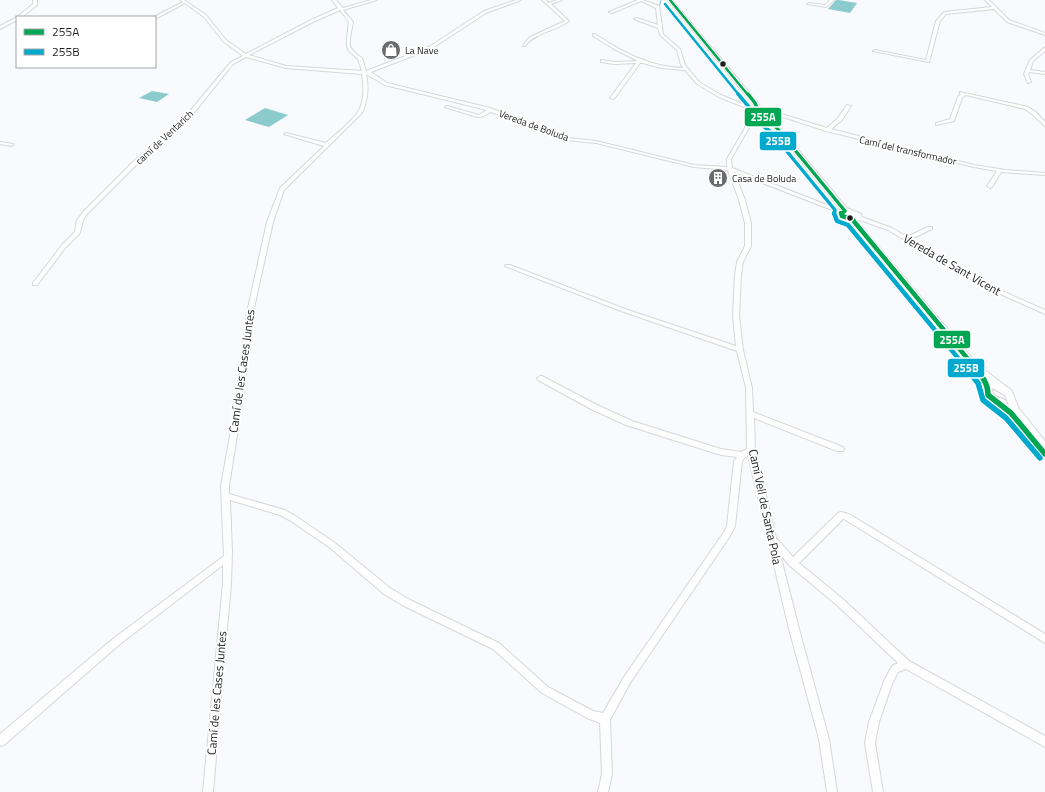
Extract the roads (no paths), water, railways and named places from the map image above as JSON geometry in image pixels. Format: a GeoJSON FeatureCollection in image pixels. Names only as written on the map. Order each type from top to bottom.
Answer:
{"type":"FeatureCollection","features":[{"type":"Feature","properties":{"kind":"main road"},"geometry":{"type":"LineString","coordinates":[[21,16],[32,8],[35,4],[35,0]]}},
{"type":"Feature","properties":{"kind":"main road"},"geometry":{"type":"LineString","coordinates":[[672,0],[765,114],[777,126],[845,211],[842,216],[855,219],[982,372],[1009,393],[1014,408],[1045,448]]}},
{"type":"Feature","properties":{"kind":"main road"},"geometry":{"type":"LineString","coordinates":[[0,28],[16,20]]}},
{"type":"Feature","properties":{"kind":"main road"},"geometry":{"type":"LineString","coordinates":[[855,219],[984,379],[988,388],[988,395],[1011,414],[1045,454]]}},
{"type":"Feature","properties":{"kind":"main road"},"geometry":{"type":"LineString","coordinates":[[988,388],[1001,388]]}},
{"type":"Feature","properties":{"kind":"main road"},"geometry":{"type":"LineString","coordinates":[[996,401],[1006,402],[1011,400]]}},
{"type":"Feature","properties":{"kind":"street","name":"Camí de les Cases Juntes"},"geometry":{"type":"LineString","coordinates":[[208,792],[227,583],[228,557],[225,486],[241,391],[248,317],[274,210],[282,189],[360,113],[366,103],[364,73],[360,58],[349,51],[348,40],[351,22],[334,0]]}},
{"type":"Feature","properties":{"kind":"street","name":"camí de Ventarich"},"geometry":{"type":"LineString","coordinates":[[35,284],[64,246],[78,232],[80,220],[85,213],[134,164],[188,117],[232,63],[312,21],[341,8],[375,0]]}},
{"type":"Feature","properties":{"kind":"street"},"geometry":{"type":"LineString","coordinates":[[156,17],[183,1],[205,16],[225,41],[246,55],[286,67],[364,73],[430,48],[485,12],[519,0]]}},
{"type":"Feature","properties":{"kind":"street"},"geometry":{"type":"LineString","coordinates":[[524,45],[526,40],[554,29],[567,21],[544,0]]}},
{"type":"Feature","properties":{"kind":"street"},"geometry":{"type":"LineString","coordinates":[[548,4],[560,0]]}},
{"type":"Feature","properties":{"kind":"street"},"geometry":{"type":"LineString","coordinates":[[611,12],[640,0],[658,7],[660,27],[665,38],[679,50],[686,69],[695,80],[709,90],[748,107],[751,120],[729,159],[730,169]]}},
{"type":"Feature","properties":{"kind":"street"},"geometry":{"type":"LineString","coordinates":[[809,4],[826,6],[832,0]]}},
{"type":"Feature","properties":{"kind":"street"},"geometry":{"type":"LineString","coordinates":[[987,0],[1008,22],[1045,34]]}},
{"type":"Feature","properties":{"kind":"street"},"geometry":{"type":"LineString","coordinates":[[874,51],[928,61],[938,21],[945,13],[994,8]]}},
{"type":"Feature","properties":{"kind":"street"},"geometry":{"type":"LineString","coordinates":[[636,19],[660,27]]}},
{"type":"Feature","properties":{"kind":"street"},"geometry":{"type":"LineString","coordinates":[[594,35],[606,43],[644,62],[672,70],[686,69]]}},
{"type":"Feature","properties":{"kind":"street"},"geometry":{"type":"LineString","coordinates":[[1030,82],[1026,74],[1031,61],[1045,49]]}},
{"type":"Feature","properties":{"kind":"street"},"geometry":{"type":"LineString","coordinates":[[602,61],[614,63],[644,62]]}},
{"type":"Feature","properties":{"kind":"street"},"geometry":{"type":"LineString","coordinates":[[612,98],[639,62]]}},
{"type":"Feature","properties":{"kind":"street"},"geometry":{"type":"LineString","coordinates":[[1028,71],[1045,73]]}},
{"type":"Feature","properties":{"kind":"street","name":"Vereda de Boluda"},"geometry":{"type":"LineString","coordinates":[[364,73],[369,73],[386,84],[492,110],[567,139],[596,142],[694,166],[730,169],[845,211]]}},
{"type":"Feature","properties":{"kind":"street"},"geometry":{"type":"LineString","coordinates":[[938,124],[952,120],[960,97],[963,94],[1026,108],[1034,113],[1045,125]]}},
{"type":"Feature","properties":{"kind":"street"},"geometry":{"type":"LineString","coordinates":[[828,130],[840,119],[849,106]]}},
{"type":"Feature","properties":{"kind":"street"},"geometry":{"type":"LineString","coordinates":[[448,107],[479,116],[492,110]]}},
{"type":"Feature","properties":{"kind":"street","name":"Camí del transformador"},"geometry":{"type":"LineString","coordinates":[[750,113],[765,114],[974,166],[1045,174]]}},
{"type":"Feature","properties":{"kind":"street"},"geometry":{"type":"LineString","coordinates":[[286,134],[327,145]]}},
{"type":"Feature","properties":{"kind":"street"},"geometry":{"type":"LineString","coordinates":[[0,143],[11,144]]}},
{"type":"Feature","properties":{"kind":"street","name":"Camí Vell de Santa Pola"},"geometry":{"type":"LineString","coordinates":[[730,169],[742,200],[748,223],[749,239],[748,246],[740,262],[736,294],[736,316],[740,350],[749,388],[751,450],[771,538],[824,739],[832,792]]}},
{"type":"Feature","properties":{"kind":"street"},"geometry":{"type":"LineString","coordinates":[[990,186],[1000,170]]}},
{"type":"Feature","properties":{"kind":"street","name":"Vereda de Sant Vicent"},"geometry":{"type":"LineString","coordinates":[[855,219],[890,229],[908,238],[984,285],[1045,312]]}},
{"type":"Feature","properties":{"kind":"street"},"geometry":{"type":"LineString","coordinates":[[908,238],[930,228]]}},
{"type":"Feature","properties":{"kind":"street"},"geometry":{"type":"LineString","coordinates":[[508,266],[623,310],[740,350]]}},
{"type":"Feature","properties":{"kind":"street"},"geometry":{"type":"LineString","coordinates":[[540,378],[594,407],[629,423],[722,452],[742,455]]}},
{"type":"Feature","properties":{"kind":"street"},"geometry":{"type":"LineString","coordinates":[[751,414],[840,449]]}},
{"type":"Feature","properties":{"kind":"street"},"geometry":{"type":"LineString","coordinates":[[603,792],[607,774],[605,719],[627,680],[727,534],[732,520],[738,461],[742,455],[751,450]]}},
{"type":"Feature","properties":{"kind":"street"},"geometry":{"type":"LineString","coordinates":[[226,496],[282,512],[294,519],[332,544],[388,591],[407,603],[496,646],[545,690],[591,715],[605,719]]}},
{"type":"Feature","properties":{"kind":"street"},"geometry":{"type":"LineString","coordinates":[[793,563],[841,515],[846,516],[1045,639]]}},
{"type":"Feature","properties":{"kind":"street"},"geometry":{"type":"LineString","coordinates":[[771,538],[793,563],[840,603],[906,664],[1045,742]]}},
{"type":"Feature","properties":{"kind":"street"},"geometry":{"type":"LineString","coordinates":[[0,741],[117,641],[228,557]]}},
{"type":"Feature","properties":{"kind":"street"},"geometry":{"type":"LineString","coordinates":[[878,792],[870,743],[874,722],[888,682],[895,669],[906,664]]}},
{"type":"Feature","properties":{"kind":"water"},"geometry":{"type":"Polygon","coordinates":[[[836,0],[857,3],[850,13],[828,9],[836,0]]]}},
{"type":"Feature","properties":{"kind":"water"},"geometry":{"type":"Polygon","coordinates":[[[152,91],[169,94],[157,102],[139,98],[152,91]]]}},
{"type":"Feature","properties":{"kind":"water"},"geometry":{"type":"Polygon","coordinates":[[[265,108],[288,115],[269,127],[245,120],[265,108]]]}},
{"type":"Feature","properties":{"kind":"waterway"},"geometry":{"type":"LineString","coordinates":[[659,8],[661,0]]}},
{"type":"Feature","properties":{"kind":"place","name":"La Nave"},"geometry":{"type":"Point","coordinates":[391,50]}},
{"type":"Feature","properties":{"kind":"place","name":"Casa de Boluda"},"geometry":{"type":"Point","coordinates":[718,178]}}]}
